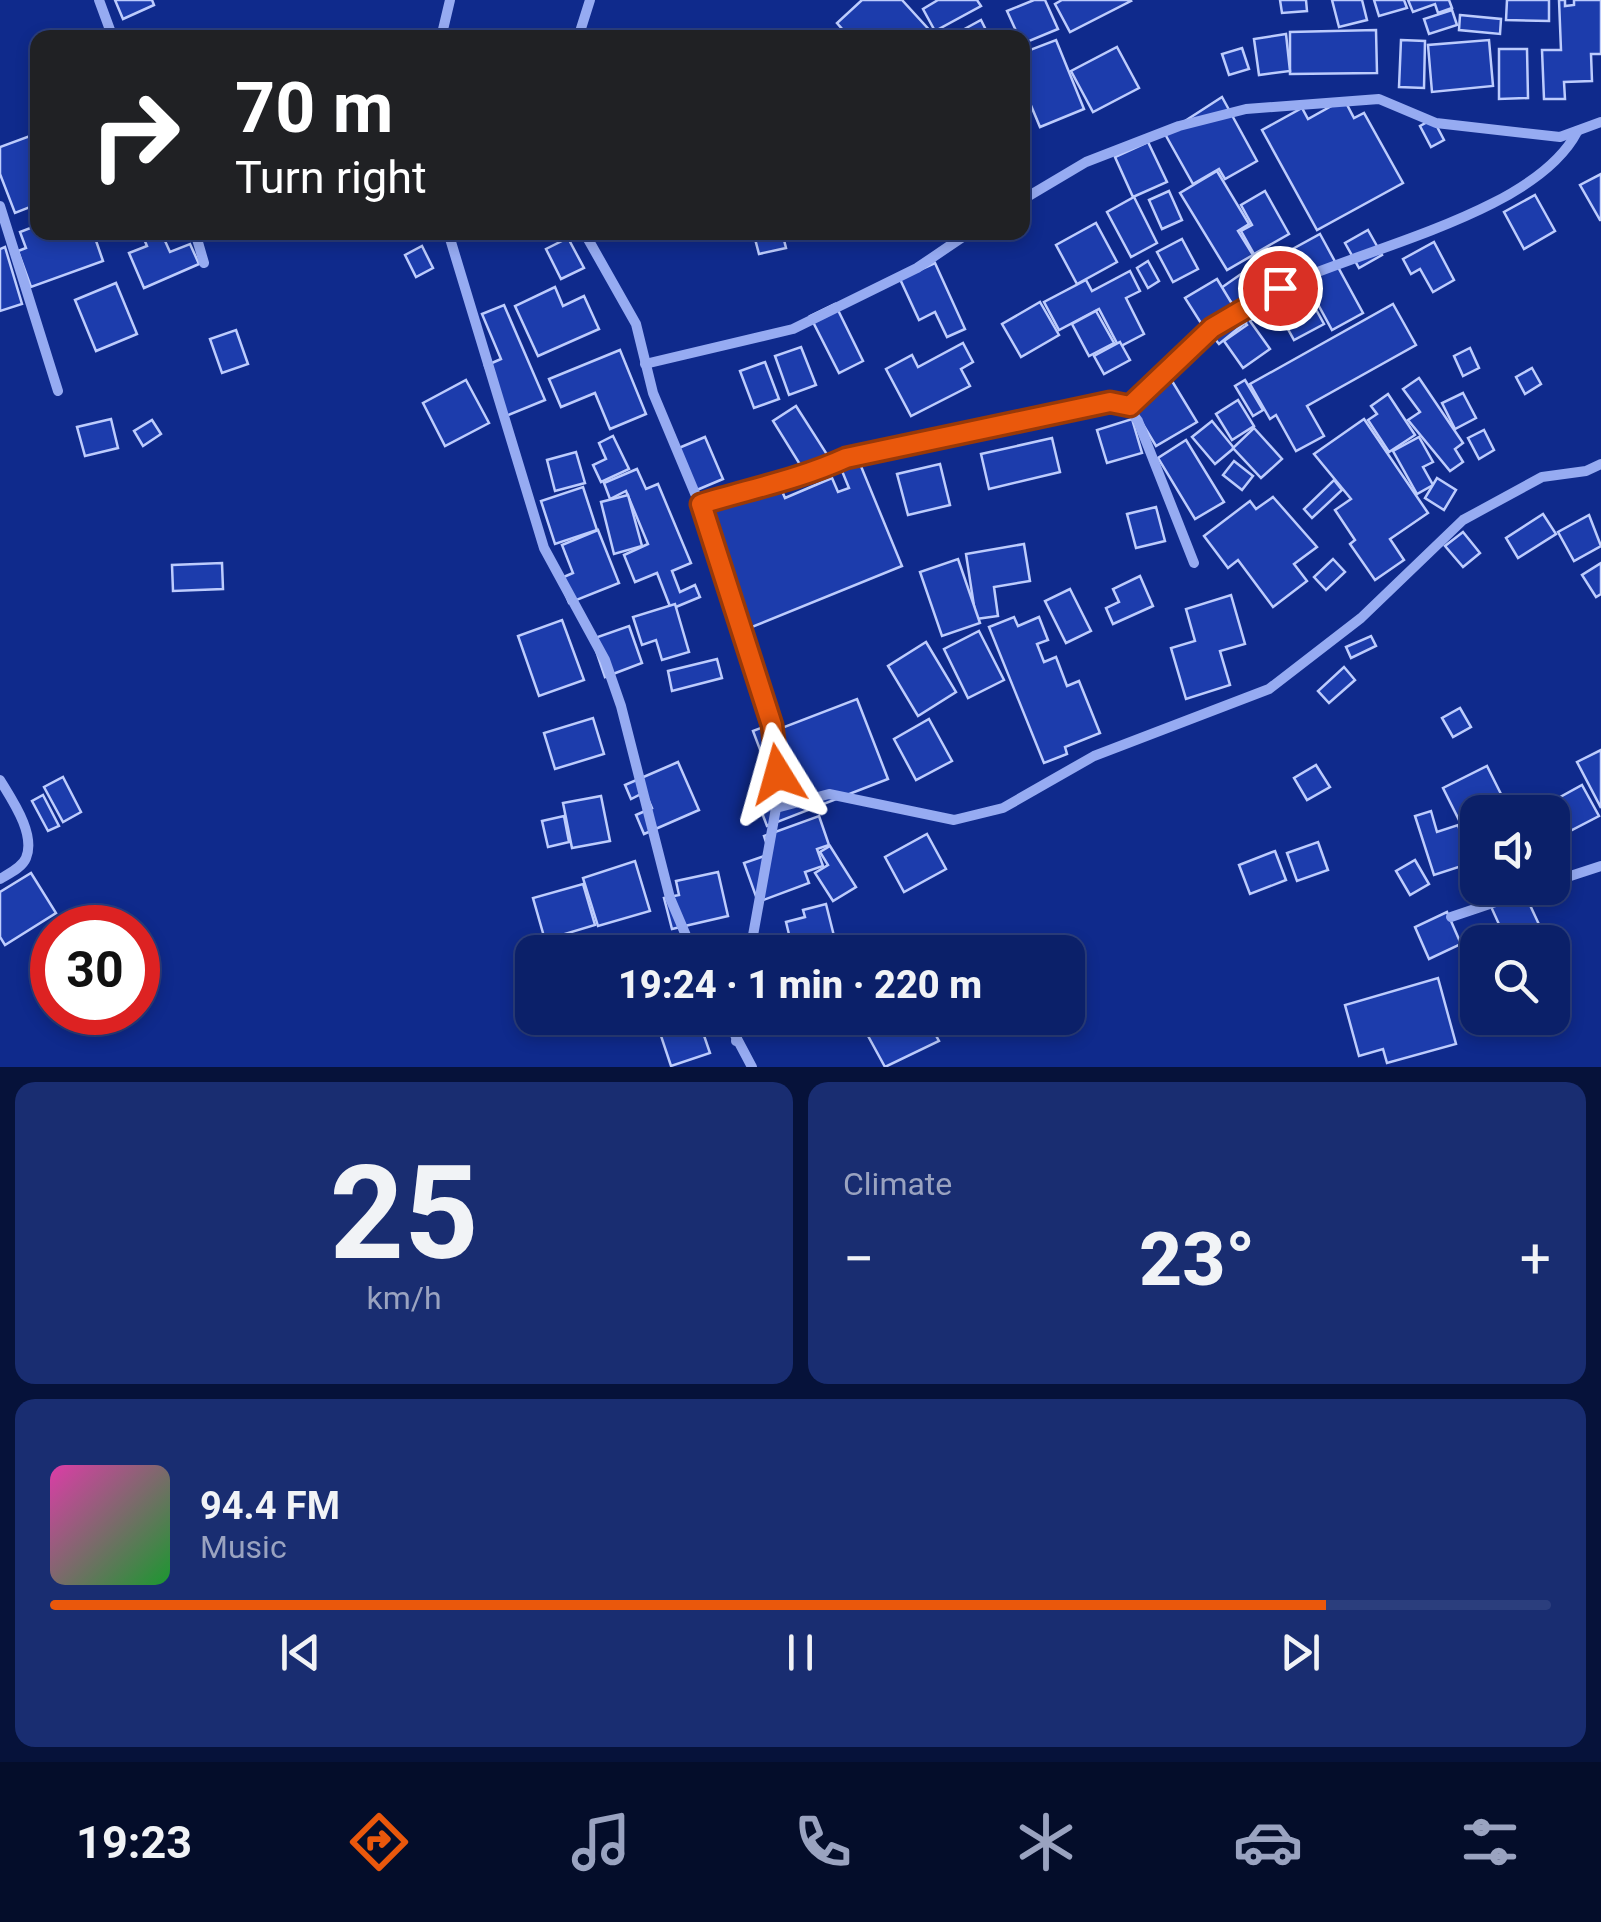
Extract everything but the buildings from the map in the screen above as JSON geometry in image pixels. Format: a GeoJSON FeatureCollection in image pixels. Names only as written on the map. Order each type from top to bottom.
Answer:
{"type":"FeatureCollection","features":[{"type":"Feature","properties":{"kind":"street"},"geometry":{"type":"LineString","coordinates":[[99,0],[110,30]]}},
{"type":"Feature","properties":{"kind":"street"},"geometry":{"type":"LineString","coordinates":[[443,30],[450,0]]}},
{"type":"Feature","properties":{"kind":"street"},"geometry":{"type":"LineString","coordinates":[[581,30],[590,0]]}},
{"type":"Feature","properties":{"kind":"street"},"geometry":{"type":"LineString","coordinates":[[1030,195],[1086,162],[1179,126],[1246,110],[1380,99],[1422,118],[1458,127],[1560,137],[1601,122]]}},
{"type":"Feature","properties":{"kind":"street"},"geometry":{"type":"LineString","coordinates":[[1130,406],[1202,336],[1252,301],[1502,197],[1552,167],[1577,132]]}},
{"type":"Feature","properties":{"kind":"street"},"geometry":{"type":"LineString","coordinates":[[0,206],[58,391]]}},
{"type":"Feature","properties":{"kind":"street"},"geometry":{"type":"LineString","coordinates":[[197,240],[204,263]]}},
{"type":"Feature","properties":{"kind":"street"},"geometry":{"type":"LineString","coordinates":[[450,240],[544,548],[610,676],[670,898],[686,935]]}},
{"type":"Feature","properties":{"kind":"street"},"geometry":{"type":"LineString","coordinates":[[589,240],[627,301],[645,364],[701,504],[772,725],[778,774],[776,808],[753,935]]}},
{"type":"Feature","properties":{"kind":"street"},"geometry":{"type":"LineString","coordinates":[[645,364],[793,329],[917,268],[958,240]]}},
{"type":"Feature","properties":{"kind":"street"},"geometry":{"type":"LineString","coordinates":[[701,504],[777,480],[806,476],[846,458],[1110,402],[1130,406]]}},
{"type":"Feature","properties":{"kind":"street"},"geometry":{"type":"LineString","coordinates":[[1130,406],[1194,563]]}},
{"type":"Feature","properties":{"kind":"street"},"geometry":{"type":"LineString","coordinates":[[776,808],[830,794],[954,820],[1003,808],[1094,756],[1270,688],[1361,618],[1463,520],[1542,476],[1586,471],[1601,464]]}},
{"type":"Feature","properties":{"kind":"street"},"geometry":{"type":"LineString","coordinates":[[0,780],[20,812],[28,845],[21,865],[0,879]]}},
{"type":"Feature","properties":{"kind":"street"},"geometry":{"type":"LineString","coordinates":[[1570,876],[1601,866]]}},
{"type":"Feature","properties":{"kind":"street"},"geometry":{"type":"LineString","coordinates":[[1450,916],[1484,905]]}},
{"type":"Feature","properties":{"kind":"street"},"geometry":{"type":"LineString","coordinates":[[733,1035],[752,1067]]}},
{"type":"Feature","properties":{"kind":"street"},"geometry":{"type":"LineString","coordinates":[[736,1042],[737,1035]]}},
{"type":"Feature","properties":{"kind":"route"},"geometry":{"type":"LineString","coordinates":[[778,774],[772,725],[701,504],[777,480],[806,476],[846,458],[1110,402],[1130,406],[1212,328],[1280,288]]}}]}
